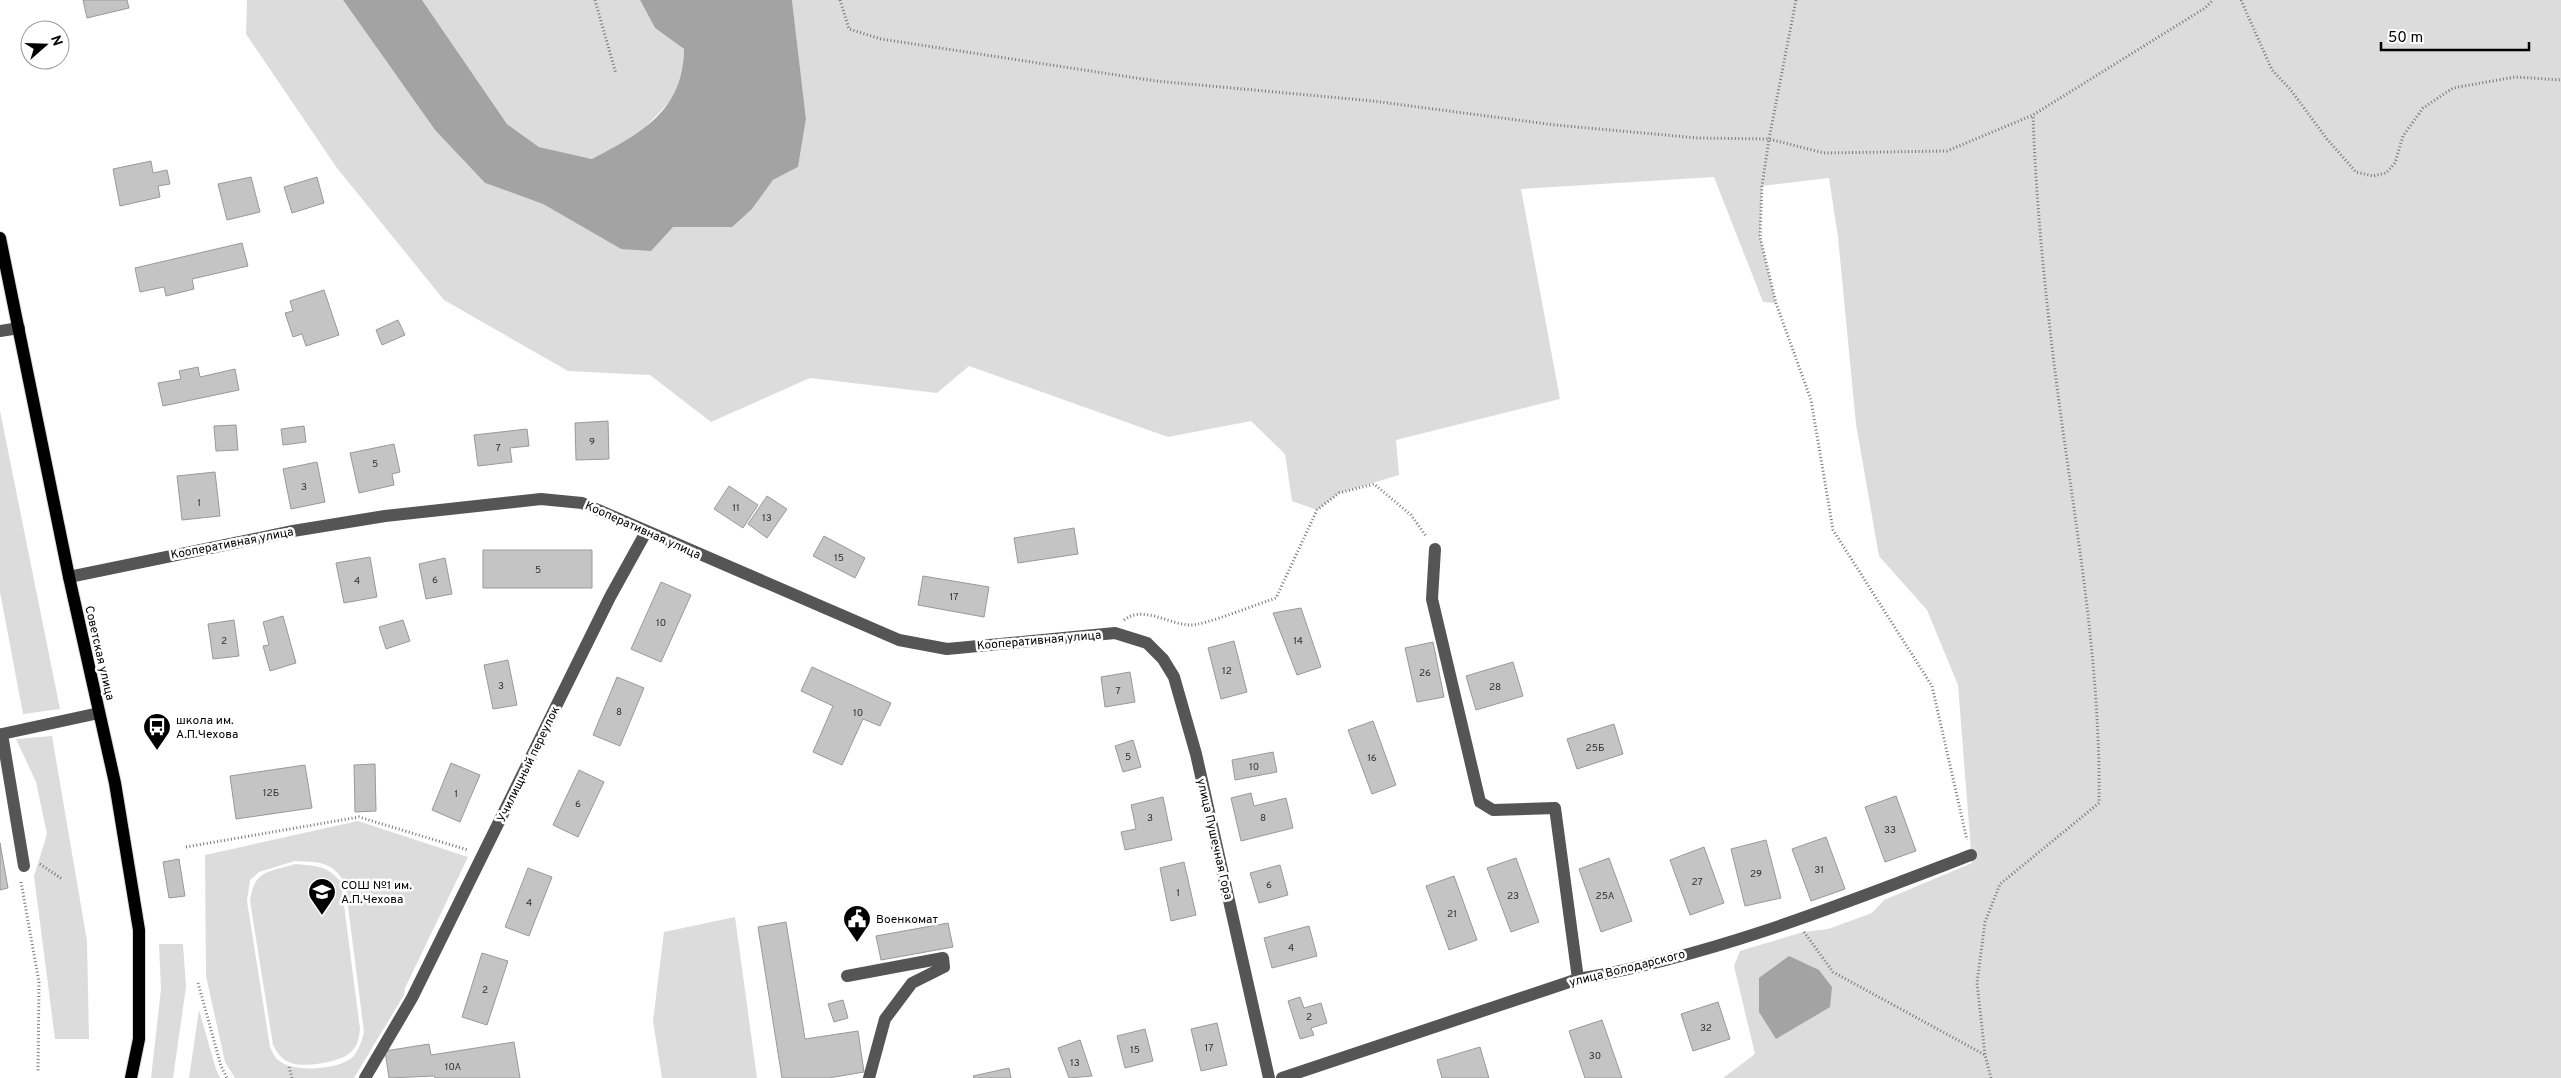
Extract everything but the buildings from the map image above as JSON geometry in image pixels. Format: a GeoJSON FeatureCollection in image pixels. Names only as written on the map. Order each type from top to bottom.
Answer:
{"type":"FeatureCollection","features":[{"type":"Feature","properties":{"kind":"main road","name":"Советская улица"},"geometry":{"type":"LineString","coordinates":[[0,238],[69,577],[115,783],[139,930],[139,1040],[131,1078]]}},
{"type":"Feature","properties":{"kind":"street"},"geometry":{"type":"LineString","coordinates":[[0,331],[18,328]]}},
{"type":"Feature","properties":{"kind":"street","name":"Кооперативная улица"},"geometry":{"type":"LineString","coordinates":[[69,577],[302,530],[385,516],[499,502],[541,499],[582,503],[899,640],[947,649],[1115,633]]}},
{"type":"Feature","properties":{"kind":"street","name":"Училищный переулок"},"geometry":{"type":"LineString","coordinates":[[365,1078],[412,998],[610,597],[646,532]]}},
{"type":"Feature","properties":{"kind":"street"},"geometry":{"type":"LineString","coordinates":[[1435,549],[1432,599],[1480,802],[1493,810],[1555,808],[1578,979]]}},
{"type":"Feature","properties":{"kind":"street","name":"улица Пушечная Гора"},"geometry":{"type":"LineString","coordinates":[[1115,633],[1147,643],[1163,658],[1174,676],[1198,764],[1269,1078]]}},
{"type":"Feature","properties":{"kind":"street"},"geometry":{"type":"LineString","coordinates":[[30,864],[4,773],[1,730],[99,713]]}},
{"type":"Feature","properties":{"kind":"street","name":"улица Володарского"},"geometry":{"type":"LineString","coordinates":[[1282,1078],[1578,979],[1625,971],[1797,921],[1971,855]]}},
{"type":"Feature","properties":{"kind":"street"},"geometry":{"type":"LineString","coordinates":[[847,976],[942,958],[944,967],[912,983],[885,1019],[869,1078]]}},
{"type":"Feature","properties":{"kind":"path"},"geometry":{"type":"LineString","coordinates":[[595,0],[616,74]]}},
{"type":"Feature","properties":{"kind":"path"},"geometry":{"type":"LineString","coordinates":[[840,0],[850,29],[881,39],[1156,81],[1373,101],[1555,126],[1698,138],[1769,139],[1824,153],[1946,151],[2033,116],[2205,8],[2213,0]]}},
{"type":"Feature","properties":{"kind":"path"},"geometry":{"type":"LineString","coordinates":[[1796,0],[1769,139],[1762,186],[1760,237],[1776,303],[1811,400],[1833,530],[1932,686],[1971,855]]}},
{"type":"Feature","properties":{"kind":"path"},"geometry":{"type":"LineString","coordinates":[[2241,0],[2272,70],[2290,89],[2327,139],[2356,172],[2374,176],[2386,173],[2395,163],[2403,136],[2423,108],[2453,88],[2515,77],[2561,80]]}},
{"type":"Feature","properties":{"kind":"path"},"geometry":{"type":"LineString","coordinates":[[1991,1078],[1985,1055],[1977,983],[1984,925],[2000,884],[2099,803],[2100,755],[2094,683],[2081,555],[2056,378],[2037,200],[2033,116]]}},
{"type":"Feature","properties":{"kind":"path"},"geometry":{"type":"LineString","coordinates":[[1115,633],[1121,622],[1131,614],[1141,614],[1192,626],[1276,598],[1317,510],[1339,492],[1374,484],[1410,515],[1435,549]]}},
{"type":"Feature","properties":{"kind":"path"},"geometry":{"type":"LineString","coordinates":[[186,847],[359,817],[483,854]]}},
{"type":"Feature","properties":{"kind":"path"},"geometry":{"type":"LineString","coordinates":[[38,1072],[39,982],[19,872],[30,864],[62,879]]}},
{"type":"Feature","properties":{"kind":"path"},"geometry":{"type":"LineString","coordinates":[[1797,921],[1833,972],[1985,1055]]}},
{"type":"Feature","properties":{"kind":"path"},"geometry":{"type":"LineString","coordinates":[[198,983],[221,1066],[227,1078]]}},
{"type":"Feature","properties":{"kind":"path"},"geometry":{"type":"LineString","coordinates":[[289,1066],[292,1078]]}},
{"type":"Feature","properties":{"kind":"shaded area"},"geometry":{"type":"Polygon","coordinates":[[[247,0],[343,0],[435,130],[485,183],[543,204],[621,249],[673,227],[699,227],[752,209],[773,180],[798,167],[806,119],[792,0],[2561,0],[2561,1078],[1723,1078],[1755,1054],[1734,966],[1740,951],[1803,932],[1828,929],[1872,913],[1884,900],[1972,863],[1958,685],[1927,610],[1879,556],[1856,424],[1838,237],[1829,178],[1762,186],[1760,237],[1776,303],[1763,302],[1714,177],[1521,189],[1560,399],[1396,440],[1399,475],[1339,493],[1317,510],[1292,501],[1285,454],[1251,421],[1168,437],[969,366],[937,393],[810,378],[711,422],[650,375],[568,371],[444,300],[337,168],[246,34],[247,0]]]}},
{"type":"Feature","properties":{"kind":"shaded area"},"geometry":{"type":"Polygon","coordinates":[[[343,0],[422,0],[507,124],[539,147],[592,159],[627,140],[656,118],[668,104],[676,89],[682,70],[684,49],[655,28],[640,0],[792,0],[806,119],[798,167],[773,180],[752,209],[732,227],[673,227],[651,251],[621,249],[543,204],[485,183],[435,130],[343,0]]]}},
{"type":"Feature","properties":{"kind":"shaded area"},"geometry":{"type":"Polygon","coordinates":[[[422,0],[640,0],[655,28],[684,49],[683,66],[675,96],[638,135],[592,159],[539,147],[507,124],[422,0]]]}},
{"type":"Feature","properties":{"kind":"shaded area"},"geometry":{"type":"Polygon","coordinates":[[[0,411],[60,709],[23,714],[0,592],[0,411]]]}},
{"type":"Feature","properties":{"kind":"shaded area"},"geometry":{"type":"Polygon","coordinates":[[[52,736],[87,941],[89,1039],[55,1039],[34,876],[47,834],[36,782],[16,739],[52,736]]]}},
{"type":"Feature","properties":{"kind":"shaded area"},"geometry":{"type":"Polygon","coordinates":[[[358,821],[468,857],[405,988],[404,995],[354,1078],[235,1078],[225,1062],[206,976],[205,855],[358,821]],[[295,861],[259,872],[250,880],[247,901],[270,1047],[273,1054],[285,1064],[294,1067],[327,1067],[337,1065],[353,1057],[359,1048],[364,1032],[345,883],[330,866],[295,861]]]}},
{"type":"Feature","properties":{"kind":"shaded area"},"geometry":{"type":"Polygon","coordinates":[[[295,864],[321,867],[331,872],[341,882],[360,1029],[356,1046],[347,1055],[331,1061],[303,1065],[286,1061],[273,1045],[250,901],[255,883],[259,878],[270,871],[295,864]]]}},
{"type":"Feature","properties":{"kind":"shaded area"},"geometry":{"type":"Polygon","coordinates":[[[735,917],[757,1078],[662,1078],[653,1021],[664,932],[735,917]]]}},
{"type":"Feature","properties":{"kind":"shaded area"},"geometry":{"type":"Polygon","coordinates":[[[159,944],[183,944],[186,987],[173,1078],[151,1078],[161,989],[159,944]]]}},
{"type":"Feature","properties":{"kind":"shaded area"},"geometry":{"type":"Polygon","coordinates":[[[1789,956],[1819,970],[1832,987],[1830,1007],[1776,1039],[1759,1012],[1759,978],[1789,956]]]}},
{"type":"Feature","properties":{"kind":"shaded area"},"geometry":{"type":"Polygon","coordinates":[[[199,1010],[216,1069],[220,1078],[189,1078],[199,1010]]]}},
{"type":"Feature","properties":{"kind":"place","name":"школа им. А.П.Чехова"},"geometry":{"type":"Point","coordinates":[157,751]}},
{"type":"Feature","properties":{"kind":"place","name":"СОШ №1 им. А.П.Чехова"},"geometry":{"type":"Point","coordinates":[322,916]}},
{"type":"Feature","properties":{"kind":"place","name":"Военкомат"},"geometry":{"type":"Point","coordinates":[857,943]}}]}
